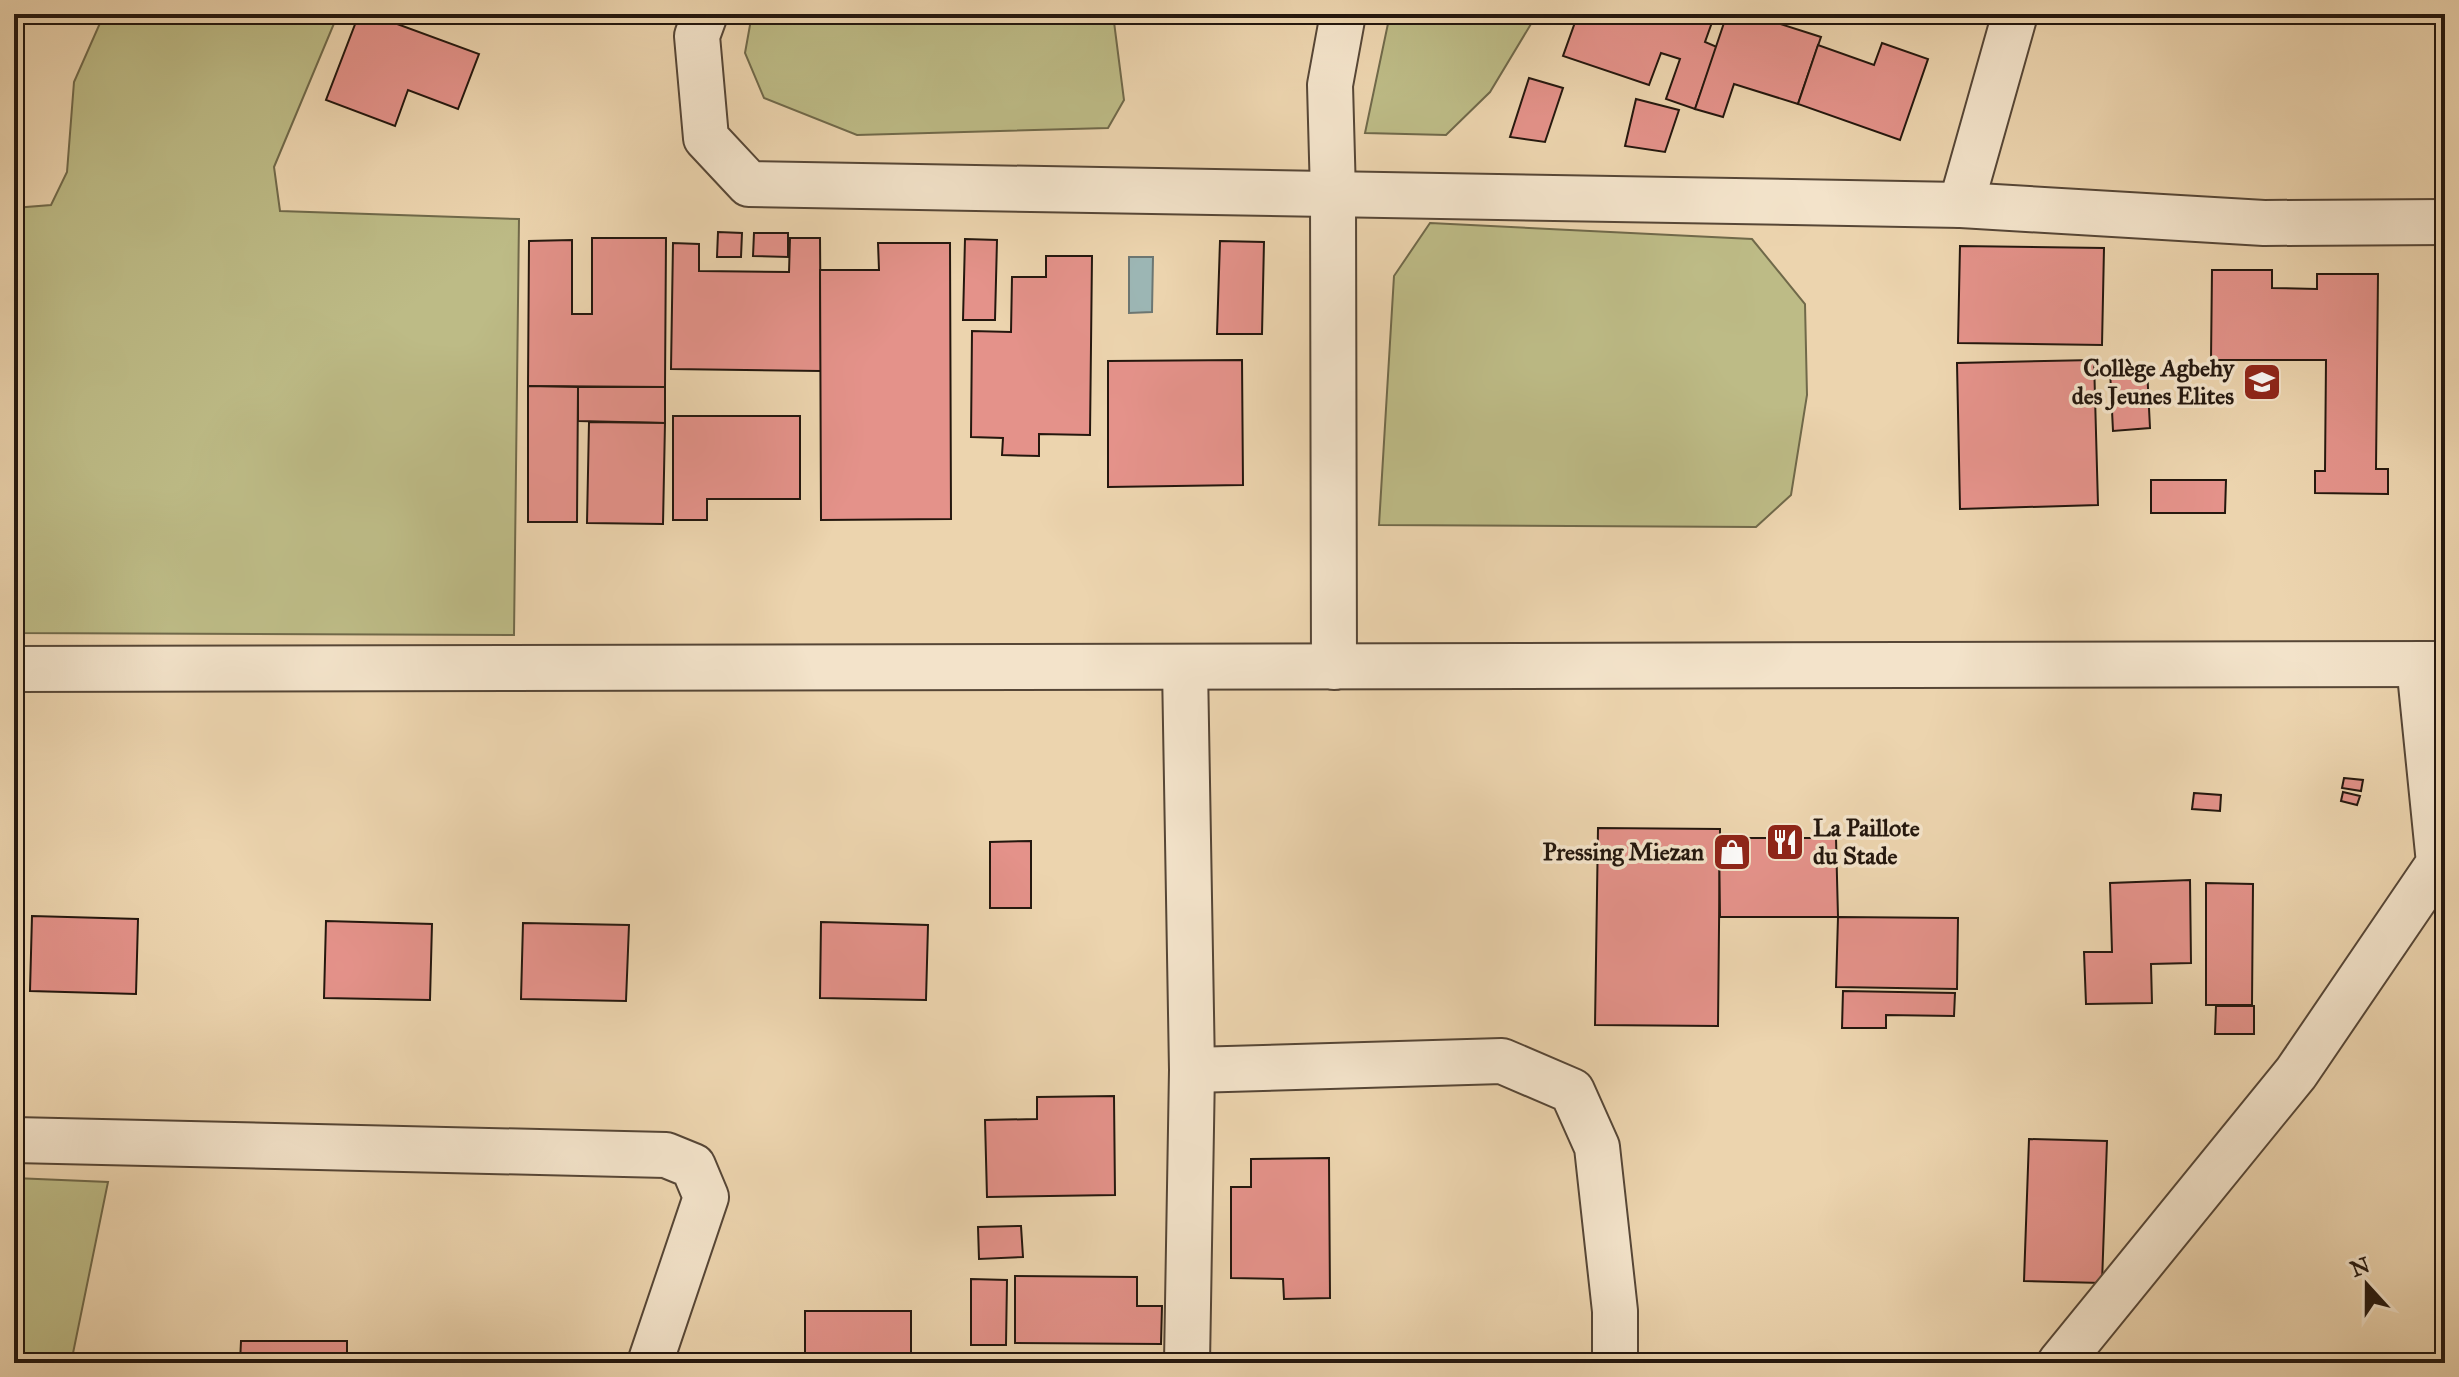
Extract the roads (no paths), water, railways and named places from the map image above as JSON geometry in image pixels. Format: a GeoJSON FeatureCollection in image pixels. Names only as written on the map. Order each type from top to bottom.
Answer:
{"type":"FeatureCollection","features":[{"type":"Feature","properties":{"kind":"street"},"geometry":{"type":"LineString","coordinates":[[705,14],[697,36],[706,138],[749,184],[1961,205],[2264,223],[2445,222]]}},
{"type":"Feature","properties":{"kind":"street"},"geometry":{"type":"LineString","coordinates":[[1334,667],[1330,85],[1343,14]]}},
{"type":"Feature","properties":{"kind":"street"},"geometry":{"type":"LineString","coordinates":[[1961,205],[2015,14]]}},
{"type":"Feature","properties":{"kind":"street"},"geometry":{"type":"LineString","coordinates":[[14,669],[2432,664],[2439,863],[2296,1073],[2060,1363]]}},
{"type":"Feature","properties":{"kind":"street"},"geometry":{"type":"LineString","coordinates":[[1185,667],[1192,1070],[1187,1363]]}},
{"type":"Feature","properties":{"kind":"street"},"geometry":{"type":"LineString","coordinates":[[1192,1070],[1502,1061],[1572,1091],[1597,1147],[1615,1311],[1615,1363]]}},
{"type":"Feature","properties":{"kind":"street"},"geometry":{"type":"LineString","coordinates":[[14,1140],[666,1155],[693,1166],[706,1197],[650,1363]]}},
{"type":"Feature","properties":{"kind":"water"},"geometry":{"type":"Polygon","coordinates":[[[1129,257],[1153,257],[1152,312],[1129,313],[1129,257]]]}},
{"type":"Feature","properties":{"kind":"place","name":"Collège Agbehy des Jeunes Elites"},"geometry":{"type":"Point","coordinates":[2262,382]}},
{"type":"Feature","properties":{"kind":"place","name":"La Paillote du Stade"},"geometry":{"type":"Point","coordinates":[1785,842]}},
{"type":"Feature","properties":{"kind":"place","name":"Pressing Miezan"},"geometry":{"type":"Point","coordinates":[1732,852]}}]}
